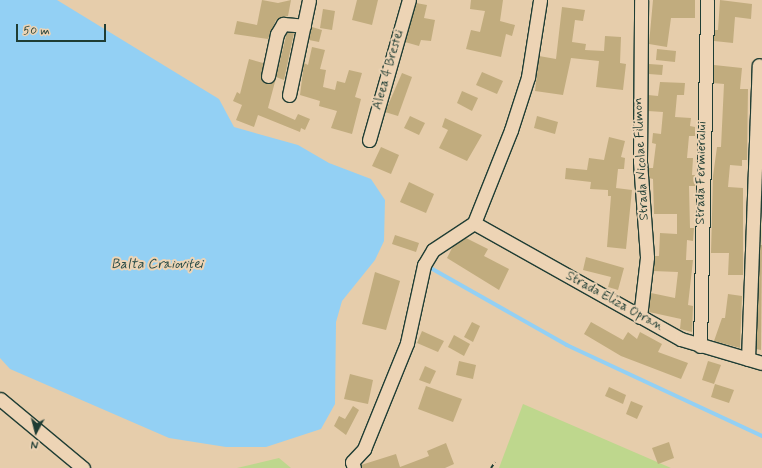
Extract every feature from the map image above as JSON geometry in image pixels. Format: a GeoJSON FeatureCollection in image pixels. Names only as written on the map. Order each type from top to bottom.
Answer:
{"type":"FeatureCollection","features":[{"type":"Feature","properties":{"kind":"street"},"geometry":{"type":"LineString","coordinates":[[289,95],[309,0]]}},
{"type":"Feature","properties":{"kind":"street","name":"Aleea 4 Brestei"},"geometry":{"type":"LineString","coordinates":[[369,140],[409,0]]}},
{"type":"Feature","properties":{"kind":"street"},"geometry":{"type":"LineString","coordinates":[[354,468],[352,462],[364,449],[407,343],[424,265],[433,250],[474,223],[520,106],[528,77],[540,0]]}},
{"type":"Feature","properties":{"kind":"street","name":"Strada Nicolae Filimon"},"geometry":{"type":"LineString","coordinates":[[640,317],[647,257],[640,153],[641,0]]}},
{"type":"Feature","properties":{"kind":"street","name":"Strada Fermierului"},"geometry":{"type":"LineString","coordinates":[[700,346],[707,0]]}},
{"type":"Feature","properties":{"kind":"street"},"geometry":{"type":"LineString","coordinates":[[268,76],[280,29],[283,24],[304,26]]}},
{"type":"Feature","properties":{"kind":"street"},"geometry":{"type":"LineString","coordinates":[[748,359],[759,65]]}},
{"type":"Feature","properties":{"kind":"street","name":"Strada Eliza Opran"},"geometry":{"type":"LineString","coordinates":[[474,223],[640,317],[700,346],[762,363]]}},
{"type":"Feature","properties":{"kind":"street"},"geometry":{"type":"LineString","coordinates":[[0,399],[83,468]]}},
{"type":"Feature","properties":{"kind":"path"},"geometry":{"type":"LineString","coordinates":[[491,468],[495,462]]}},
{"type":"Feature","properties":{"kind":"green space"},"geometry":{"type":"Polygon","coordinates":[[[523,404],[671,468],[499,468],[523,404]]]}},
{"type":"Feature","properties":{"kind":"green space"},"geometry":{"type":"Polygon","coordinates":[[[279,458],[291,468],[237,468],[279,458]]]}},
{"type":"Feature","properties":{"kind":"water","name":"Balta Craioviței"},"geometry":{"type":"Polygon","coordinates":[[[0,0],[57,0],[219,99],[234,127],[298,145],[329,163],[371,179],[385,200],[384,241],[375,260],[342,301],[336,322],[335,404],[321,429],[266,447],[226,447],[169,438],[10,369],[0,358],[0,0]]]}},
{"type":"Feature","properties":{"kind":"building"},"geometry":{"type":"Polygon","coordinates":[[[262,0],[278,3],[291,0],[288,16],[276,20],[268,39],[234,34],[237,21],[257,25],[262,0]]]}},
{"type":"Feature","properties":{"kind":"building"},"geometry":{"type":"Polygon","coordinates":[[[357,0],[378,0],[372,25],[352,20],[357,0]]]}},
{"type":"Feature","properties":{"kind":"building"},"geometry":{"type":"Polygon","coordinates":[[[471,0],[503,0],[500,21],[515,25],[512,36],[506,34],[501,57],[466,49],[471,30],[480,32],[485,11],[470,9],[471,0]]]}},
{"type":"Feature","properties":{"kind":"building"},"geometry":{"type":"Polygon","coordinates":[[[653,0],[695,0],[695,18],[671,18],[667,47],[649,44],[653,0]]]}},
{"type":"Feature","properties":{"kind":"building"},"geometry":{"type":"Polygon","coordinates":[[[720,0],[752,4],[751,19],[735,17],[733,43],[714,41],[714,30],[718,30],[720,0]]]}},
{"type":"Feature","properties":{"kind":"building"},"geometry":{"type":"Polygon","coordinates":[[[416,3],[427,5],[424,18],[435,20],[431,41],[421,40],[419,46],[405,42],[416,3]]]}},
{"type":"Feature","properties":{"kind":"building"},"geometry":{"type":"Polygon","coordinates":[[[562,7],[585,10],[583,21],[575,20],[572,42],[586,44],[585,50],[604,51],[605,36],[621,37],[620,63],[626,64],[623,90],[596,87],[599,61],[571,58],[563,95],[535,91],[539,56],[556,59],[562,7]]]}},
{"type":"Feature","properties":{"kind":"building"},"geometry":{"type":"Polygon","coordinates":[[[323,9],[335,11],[332,30],[320,28],[323,9]]]}},
{"type":"Feature","properties":{"kind":"building"},"geometry":{"type":"Polygon","coordinates":[[[312,27],[322,30],[319,42],[309,40],[312,27]]]}},
{"type":"Feature","properties":{"kind":"building"},"geometry":{"type":"Polygon","coordinates":[[[287,32],[294,33],[284,80],[276,77],[287,32]]]}},
{"type":"Feature","properties":{"kind":"building"},"geometry":{"type":"Polygon","coordinates":[[[312,47],[325,50],[320,69],[326,70],[323,87],[335,90],[337,81],[345,83],[349,70],[362,73],[355,97],[361,99],[352,134],[331,128],[337,111],[319,106],[320,101],[300,95],[304,63],[308,65],[312,47]]]}},
{"type":"Feature","properties":{"kind":"building"},"geometry":{"type":"Polygon","coordinates":[[[657,49],[676,51],[675,62],[656,60],[657,49]]]}},
{"type":"Feature","properties":{"kind":"building"},"geometry":{"type":"Polygon","coordinates":[[[249,59],[263,63],[263,82],[270,84],[276,78],[268,108],[295,120],[298,114],[310,119],[305,130],[301,128],[300,132],[258,115],[254,127],[236,120],[242,105],[233,101],[237,92],[240,94],[249,59]]]}},
{"type":"Feature","properties":{"kind":"building"},"geometry":{"type":"Polygon","coordinates":[[[649,64],[663,65],[662,75],[649,74],[649,64]]]}},
{"type":"Feature","properties":{"kind":"building"},"geometry":{"type":"Polygon","coordinates":[[[714,65],[742,68],[740,89],[748,89],[747,160],[742,160],[742,166],[730,165],[728,187],[743,188],[743,275],[728,275],[729,253],[711,253],[713,176],[717,147],[721,147],[724,84],[713,83],[714,65]]]}},
{"type":"Feature","properties":{"kind":"building"},"geometry":{"type":"Polygon","coordinates":[[[482,72],[503,81],[497,94],[476,85],[482,72]]]}},
{"type":"Feature","properties":{"kind":"building"},"geometry":{"type":"Polygon","coordinates":[[[402,73],[412,77],[398,116],[385,112],[402,73]]]}},
{"type":"Feature","properties":{"kind":"building"},"geometry":{"type":"Polygon","coordinates":[[[660,82],[685,83],[684,95],[677,95],[675,117],[691,118],[690,126],[695,127],[695,136],[689,136],[687,158],[693,158],[692,175],[695,175],[695,186],[689,186],[690,228],[694,228],[693,241],[687,240],[686,260],[693,260],[688,305],[693,306],[692,332],[680,329],[681,319],[649,312],[651,293],[675,298],[678,272],[653,271],[655,256],[659,256],[660,233],[677,234],[677,214],[654,214],[653,179],[649,178],[649,168],[653,168],[656,144],[652,143],[653,133],[661,134],[663,112],[648,111],[648,95],[658,96],[660,82]]]}},
{"type":"Feature","properties":{"kind":"building"},"geometry":{"type":"Polygon","coordinates":[[[462,91],[478,98],[472,111],[457,103],[462,91]]]}},
{"type":"Feature","properties":{"kind":"building"},"geometry":{"type":"Polygon","coordinates":[[[410,116],[425,123],[419,135],[404,128],[410,116]]]}},
{"type":"Feature","properties":{"kind":"building"},"geometry":{"type":"Polygon","coordinates":[[[537,116],[558,122],[555,134],[534,128],[537,116]]]}},
{"type":"Feature","properties":{"kind":"building"},"geometry":{"type":"Polygon","coordinates":[[[445,118],[482,135],[467,161],[439,148],[448,130],[442,127],[445,118]]]}},
{"type":"Feature","properties":{"kind":"building"},"geometry":{"type":"Polygon","coordinates":[[[609,137],[625,141],[621,157],[625,158],[624,169],[618,169],[616,188],[632,190],[626,249],[607,247],[611,196],[608,196],[608,190],[590,189],[591,182],[565,179],[566,168],[587,170],[589,158],[604,160],[609,137]]]}},
{"type":"Feature","properties":{"kind":"building"},"geometry":{"type":"Polygon","coordinates":[[[381,147],[399,155],[391,174],[372,166],[381,147]]]}},
{"type":"Feature","properties":{"kind":"building"},"geometry":{"type":"Polygon","coordinates":[[[409,182],[434,194],[426,213],[400,202],[409,182]]]}},
{"type":"Feature","properties":{"kind":"building"},"geometry":{"type":"Polygon","coordinates":[[[395,235],[419,243],[416,252],[392,244],[395,235]]]}},
{"type":"Feature","properties":{"kind":"building"},"geometry":{"type":"Polygon","coordinates":[[[466,238],[488,249],[484,256],[509,269],[499,290],[447,258],[453,246],[466,238]]]}},
{"type":"Feature","properties":{"kind":"building"},"geometry":{"type":"Polygon","coordinates":[[[760,245],[762,245],[761,350],[756,349],[760,245]]]}},
{"type":"Feature","properties":{"kind":"building"},"geometry":{"type":"Polygon","coordinates":[[[586,257],[624,268],[618,290],[608,287],[611,277],[583,270],[586,257]]]}},
{"type":"Feature","properties":{"kind":"building"},"geometry":{"type":"Polygon","coordinates":[[[375,272],[400,281],[386,330],[362,324],[375,272]]]}},
{"type":"Feature","properties":{"kind":"building"},"geometry":{"type":"Polygon","coordinates":[[[728,294],[742,296],[740,348],[714,341],[722,318],[725,318],[728,294]]]}},
{"type":"Feature","properties":{"kind":"building"},"geometry":{"type":"Polygon","coordinates":[[[472,322],[480,326],[473,342],[464,337],[472,322]]]}},
{"type":"Feature","properties":{"kind":"building"},"geometry":{"type":"Polygon","coordinates":[[[591,322],[623,340],[628,332],[637,339],[640,332],[662,344],[658,352],[688,363],[681,379],[621,356],[584,334],[591,322]]]}},
{"type":"Feature","properties":{"kind":"building"},"geometry":{"type":"Polygon","coordinates":[[[422,331],[444,341],[438,352],[417,343],[422,331]]]}},
{"type":"Feature","properties":{"kind":"building"},"geometry":{"type":"Polygon","coordinates":[[[454,335],[470,344],[464,356],[448,347],[454,335]]]}},
{"type":"Feature","properties":{"kind":"building"},"geometry":{"type":"Polygon","coordinates":[[[459,361],[476,365],[473,379],[456,375],[459,361]]]}},
{"type":"Feature","properties":{"kind":"building"},"geometry":{"type":"Polygon","coordinates":[[[708,361],[721,365],[714,384],[702,380],[708,361]]]}},
{"type":"Feature","properties":{"kind":"building"},"geometry":{"type":"Polygon","coordinates":[[[425,366],[436,371],[430,384],[419,380],[425,366]]]}},
{"type":"Feature","properties":{"kind":"building"},"geometry":{"type":"Polygon","coordinates":[[[350,374],[373,380],[368,404],[344,399],[350,374]]]}},
{"type":"Feature","properties":{"kind":"building"},"geometry":{"type":"Polygon","coordinates":[[[715,384],[734,390],[729,403],[711,397],[715,384]]]}},
{"type":"Feature","properties":{"kind":"building"},"geometry":{"type":"Polygon","coordinates":[[[426,386],[462,399],[453,422],[418,409],[426,386]]]}},
{"type":"Feature","properties":{"kind":"building"},"geometry":{"type":"Polygon","coordinates":[[[609,387],[626,395],[623,404],[605,396],[609,387]]]}},
{"type":"Feature","properties":{"kind":"building"},"geometry":{"type":"Polygon","coordinates":[[[631,401],[643,406],[637,419],[626,414],[631,401]]]}},
{"type":"Feature","properties":{"kind":"building"},"geometry":{"type":"Polygon","coordinates":[[[353,406],[359,410],[346,435],[334,426],[339,416],[345,419],[353,406]]]}},
{"type":"Feature","properties":{"kind":"building"},"geometry":{"type":"Polygon","coordinates":[[[669,442],[674,458],[658,464],[652,448],[669,442]]]}},
{"type":"Feature","properties":{"kind":"building"},"geometry":{"type":"Polygon","coordinates":[[[446,443],[454,464],[445,468],[362,468],[361,465],[396,454],[400,467],[429,456],[427,451],[446,443]]]}},
{"type":"Feature","properties":{"kind":"waterway"},"geometry":{"type":"LineString","coordinates":[[431,268],[567,345],[762,436]]}}]}
